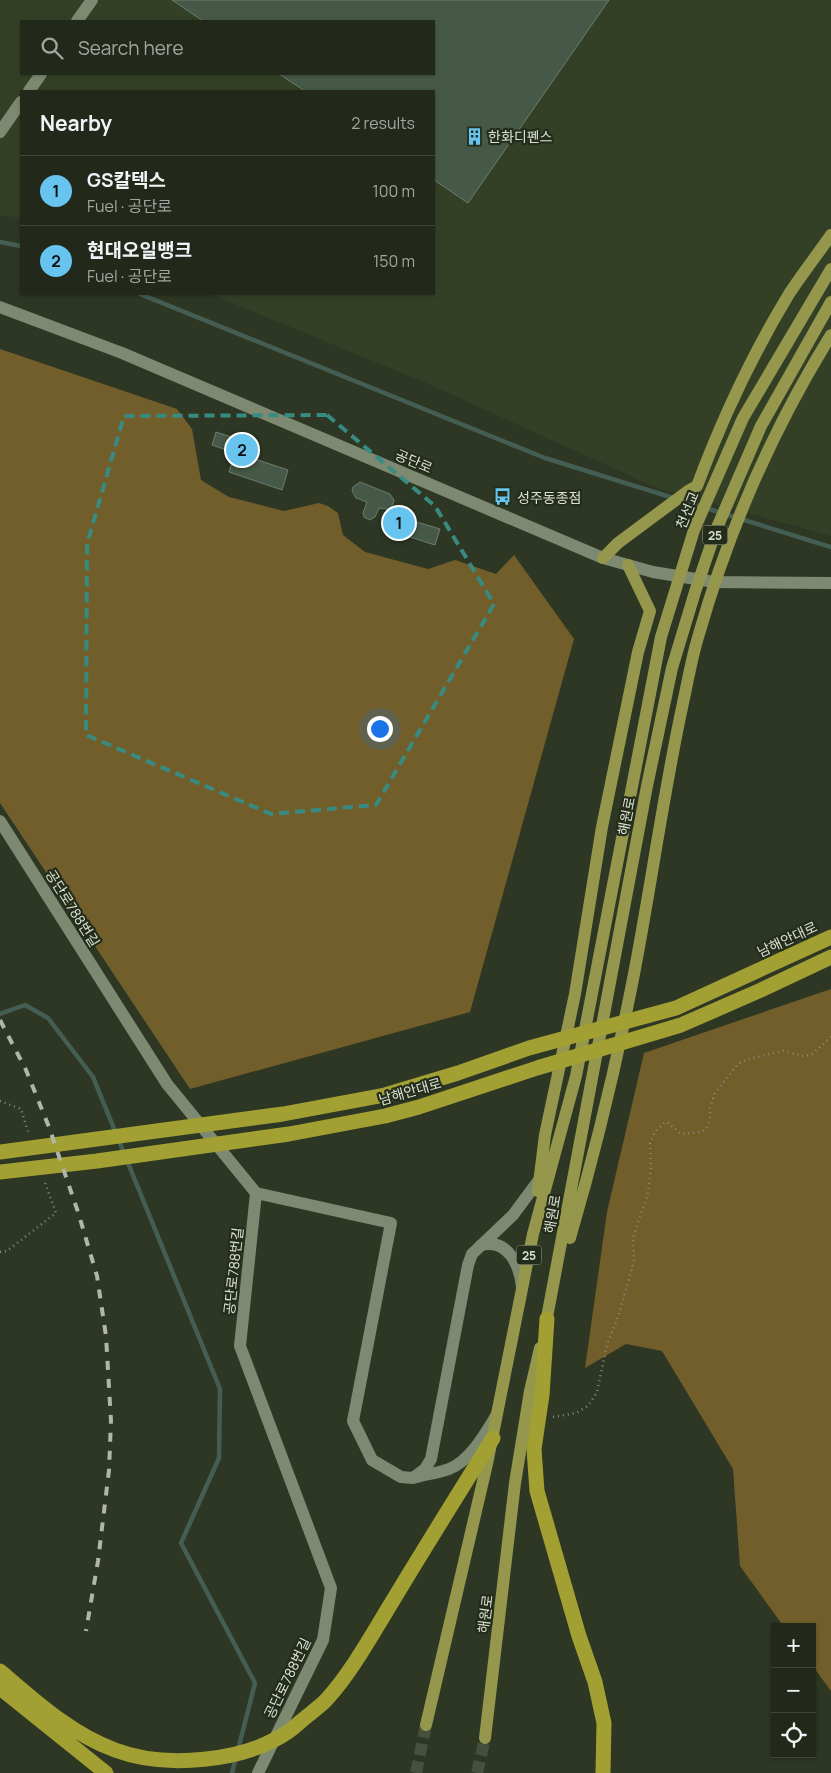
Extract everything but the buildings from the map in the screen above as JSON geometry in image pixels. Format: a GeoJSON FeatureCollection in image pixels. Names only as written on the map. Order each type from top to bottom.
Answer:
{"type":"FeatureCollection","features":[{"type":"Feature","properties":{"kind":"highway","name":"남해안대로"},"geometry":{"type":"LineString","coordinates":[[0,1152],[283,1114],[385,1094],[458,1073],[529,1048],[676,1008],[831,937]]}},
{"type":"Feature","properties":{"kind":"highway","name":"남해안대로"},"geometry":{"type":"LineString","coordinates":[[0,1172],[97,1161],[289,1134],[385,1116],[681,1025],[761,990],[831,956]]}},
{"type":"Feature","properties":{"kind":"highway"},"geometry":{"type":"LineString","coordinates":[[549,1312],[542,1395],[534,1449],[537,1491],[579,1636],[595,1682],[604,1723],[603,1773]]}},
{"type":"Feature","properties":{"kind":"highway"},"geometry":{"type":"LineString","coordinates":[[0,1672],[60,1720],[94,1741],[113,1750],[133,1756],[163,1760],[225,1756],[267,1743],[289,1731],[327,1700],[355,1661],[493,1438]]}},
{"type":"Feature","properties":{"kind":"highway"},"geometry":{"type":"LineString","coordinates":[[0,1688],[106,1773]]}},
{"type":"Feature","properties":{"kind":"main road"},"geometry":{"type":"LineString","coordinates":[[603,558],[618,543],[697,486],[715,438],[751,361],[790,293],[831,235]]}},
{"type":"Feature","properties":{"kind":"main road","name":"천선교"},"geometry":{"type":"LineString","coordinates":[[631,785],[661,637],[694,530],[743,418],[831,269]]}},
{"type":"Feature","properties":{"kind":"main road","name":"해원로"},"geometry":{"type":"LineString","coordinates":[[485,1738],[515,1483],[530,1391],[549,1312],[646,786],[672,668],[716,530],[761,426],[831,302]]}},
{"type":"Feature","properties":{"kind":"main road"},"geometry":{"type":"LineString","coordinates":[[549,1312],[586,1182],[611,1080],[633,979],[672,755],[698,637],[714,582],[747,499],[782,423],[831,335]]}},
{"type":"Feature","properties":{"kind":"main road"},"geometry":{"type":"LineString","coordinates":[[533,1234],[546,1135],[574,994],[602,826],[640,643],[650,611],[628,565]]}},
{"type":"Feature","properties":{"kind":"main road"},"geometry":{"type":"LineString","coordinates":[[640,643],[657,622],[663,621],[681,625],[690,638],[690,669]]}},
{"type":"Feature","properties":{"kind":"main road","name":"해원로"},"geometry":{"type":"LineString","coordinates":[[426,1725],[493,1438],[533,1234],[576,1076],[631,785]]}},
{"type":"Feature","properties":{"kind":"street"},"geometry":{"type":"LineString","coordinates":[[78,20],[92,0]]}},
{"type":"Feature","properties":{"kind":"street"},"geometry":{"type":"LineString","coordinates":[[29,90],[40,75]]}},
{"type":"Feature","properties":{"kind":"street"},"geometry":{"type":"LineString","coordinates":[[0,132],[20,103]]}},
{"type":"Feature","properties":{"kind":"street","name":"공단로"},"geometry":{"type":"LineString","coordinates":[[0,307],[122,353],[603,558],[653,572],[714,582],[831,583]]}},
{"type":"Feature","properties":{"kind":"street","name":"공단로788번길"},"geometry":{"type":"LineString","coordinates":[[0,821],[167,1084],[256,1193],[240,1346],[332,1588],[323,1640],[258,1773]]}},
{"type":"Feature","properties":{"kind":"street"},"geometry":{"type":"LineString","coordinates":[[413,1478],[425,1469],[431,1459],[468,1265],[472,1254],[512,1215],[539,1180]]}},
{"type":"Feature","properties":{"kind":"street"},"geometry":{"type":"LineString","coordinates":[[256,1193],[391,1223],[353,1421],[372,1460],[401,1476],[413,1478],[450,1469],[467,1456],[481,1441],[498,1411]]}},
{"type":"Feature","properties":{"kind":"street"},"geometry":{"type":"LineString","coordinates":[[481,1245],[495,1245],[511,1255],[517,1263],[521,1274],[522,1288]]}},
{"type":"Feature","properties":{"kind":"path"},"geometry":{"type":"LineString","coordinates":[[538,1420],[576,1414],[588,1406],[597,1392],[607,1346],[618,1317],[634,1261],[633,1238],[648,1194],[651,1166],[650,1144],[655,1132],[667,1122],[681,1134],[702,1132],[706,1129],[710,1119],[710,1108],[715,1093],[738,1064],[748,1059],[783,1051],[802,1056],[811,1055],[831,1037]]}},
{"type":"Feature","properties":{"kind":"highlighted area"},"geometry":{"type":"Polygon","coordinates":[[[327,415],[435,506],[494,604],[376,805],[271,814],[86,735],[87,544],[124,416],[327,415]]]}},
{"type":"Feature","properties":{"kind":"shaded area"},"geometry":{"type":"Polygon","coordinates":[[[0,0],[831,0],[831,536],[657,488],[424,382],[212,295],[435,295],[435,90],[20,90],[20,218],[0,215],[0,0]]]}},
{"type":"Feature","properties":{"kind":"shaded area"},"geometry":{"type":"Polygon","coordinates":[[[0,349],[177,409],[192,429],[201,480],[229,497],[284,511],[319,503],[328,506],[338,513],[343,535],[365,552],[428,569],[455,560],[496,574],[514,555],[574,639],[470,1012],[190,1089],[0,803],[0,349]]]}},
{"type":"Feature","properties":{"kind":"shaded area"},"geometry":{"type":"Polygon","coordinates":[[[831,989],[831,1691],[816,1670],[816,1623],[781,1623],[740,1566],[733,1469],[662,1351],[626,1344],[585,1368],[607,1212],[644,1053],[831,989]]]}},
{"type":"Feature","properties":{"kind":"waterway"},"geometry":{"type":"LineString","coordinates":[[0,242],[20,246]]}},
{"type":"Feature","properties":{"kind":"waterway"},"geometry":{"type":"LineString","coordinates":[[142,295],[545,458],[831,547]]}},
{"type":"Feature","properties":{"kind":"waterway"},"geometry":{"type":"LineString","coordinates":[[0,1014],[25,1005],[48,1018],[93,1077],[220,1389],[219,1458],[181,1543],[255,1683],[238,1750]]}},
{"type":"Feature","properties":{"kind":"waterway"},"geometry":{"type":"LineString","coordinates":[[232,1773],[236,1757]]}},
{"type":"Feature","properties":{"kind":"tunnel"},"geometry":{"type":"LineString","coordinates":[[416,1773],[426,1725]]}},
{"type":"Feature","properties":{"kind":"tunnel"},"geometry":{"type":"LineString","coordinates":[[477,1773],[485,1738]]}},
{"type":"Feature","properties":{"kind":"railway"},"geometry":{"type":"LineString","coordinates":[[0,1020],[26,1070],[49,1127],[78,1212],[97,1276],[106,1336],[111,1421],[109,1470],[98,1561],[86,1631]]}},
{"type":"Feature","properties":{"kind":"place","name":"한화디펜스"},"geometry":{"type":"Point","coordinates":[474,136]}},
{"type":"Feature","properties":{"kind":"place","name":"현대오일뱅크"},"geometry":{"type":"Point","coordinates":[242,450]}},
{"type":"Feature","properties":{"kind":"place","name":"성주동종점"},"geometry":{"type":"Point","coordinates":[503,497]}},
{"type":"Feature","properties":{"kind":"place","name":"GS칼텍스"},"geometry":{"type":"Point","coordinates":[399,523]}}]}
